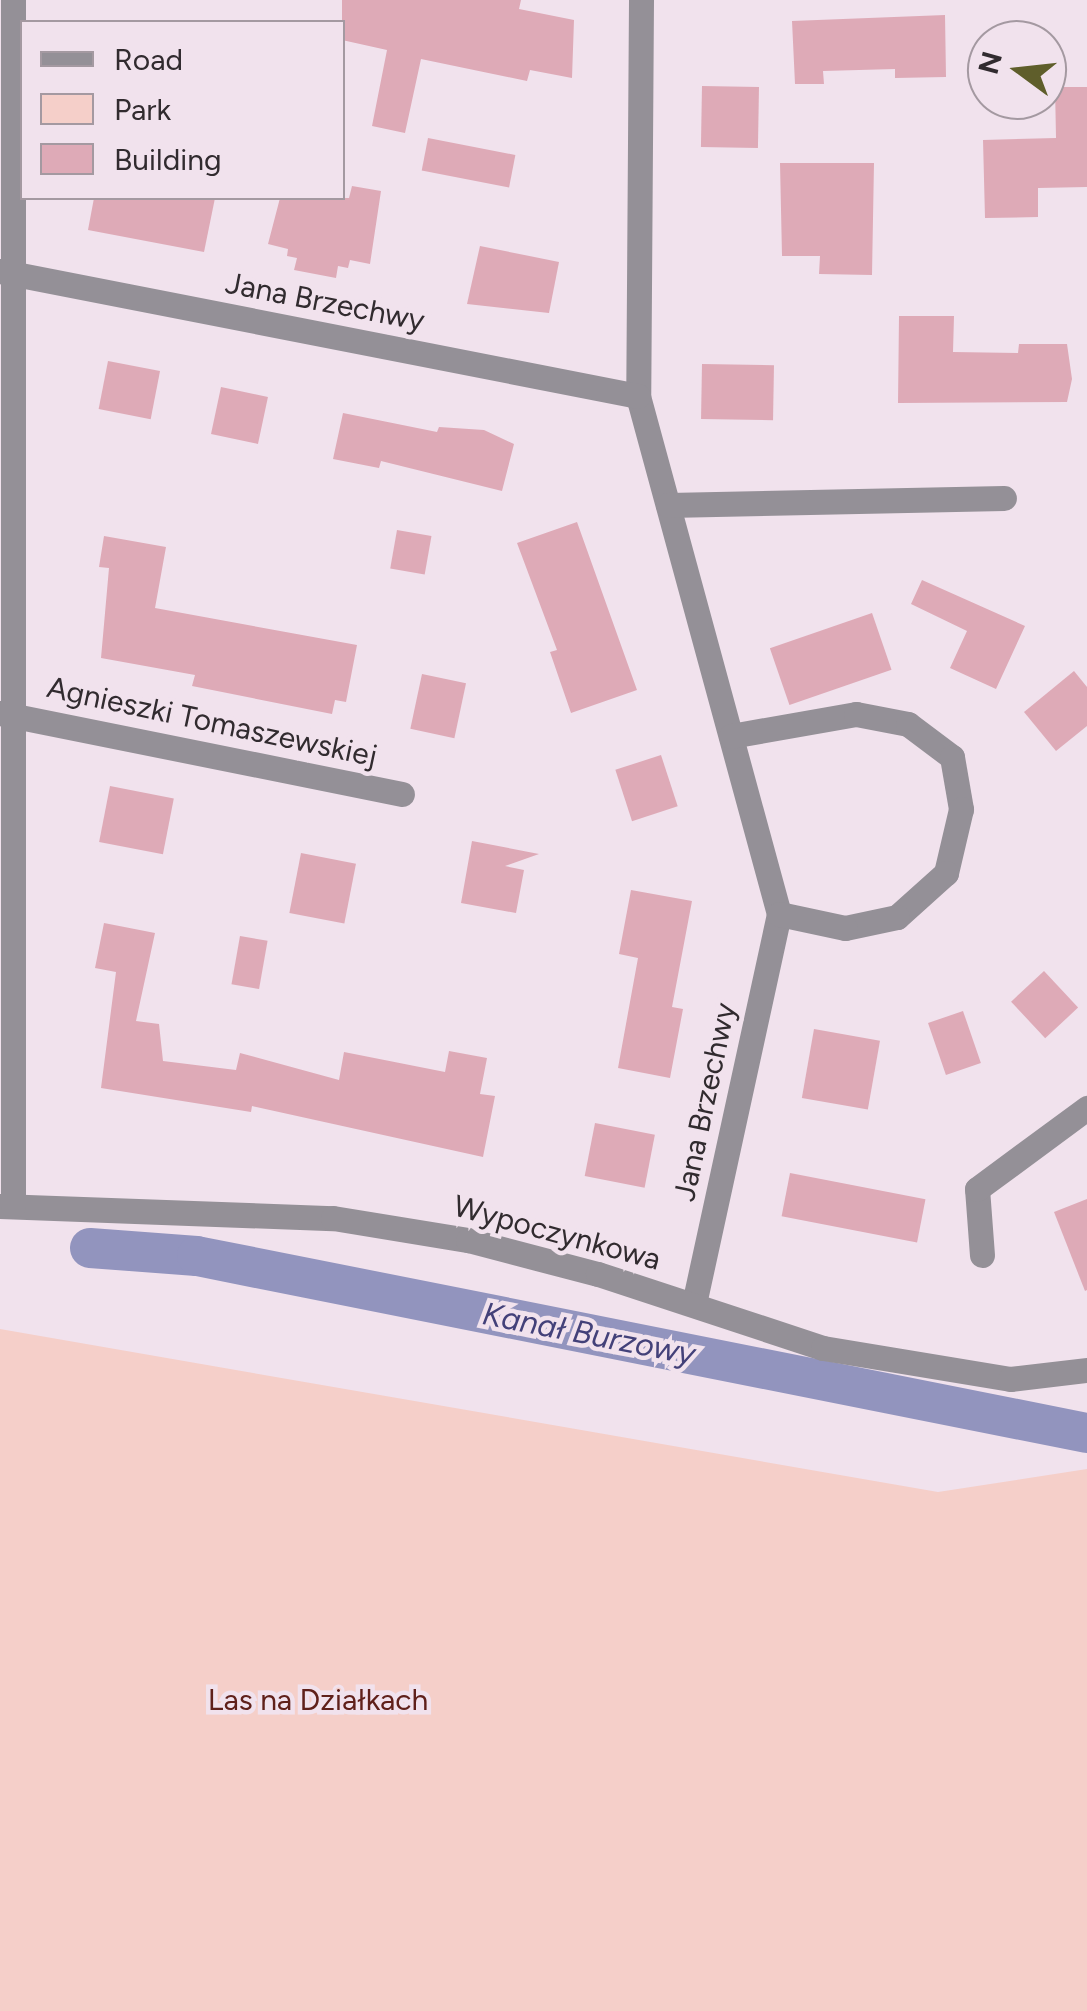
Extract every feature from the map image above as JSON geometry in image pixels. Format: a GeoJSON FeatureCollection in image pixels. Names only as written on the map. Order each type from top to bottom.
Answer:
{"type":"FeatureCollection","features":[{"type":"Feature","properties":{"kind":"street","name":"Agnieszki Tomaszewskiej"},"geometry":{"type":"LineString","coordinates":[[6,1206],[4,272],[13,0]]}},
{"type":"Feature","properties":{"kind":"street","name":"Jana Brzechwy"},"geometry":{"type":"LineString","coordinates":[[642,0],[638,396],[779,914],[694,1304]]}},
{"type":"Feature","properties":{"kind":"street","name":"Jana Brzechwy"},"geometry":{"type":"LineString","coordinates":[[4,272],[638,396]]}},
{"type":"Feature","properties":{"kind":"street"},"geometry":{"type":"LineString","coordinates":[[668,506],[1004,498]]}},
{"type":"Feature","properties":{"kind":"street","name":"Agnieszki Tomaszewskiej"},"geometry":{"type":"LineString","coordinates":[[5,714],[402,794]]}},
{"type":"Feature","properties":{"kind":"street"},"geometry":{"type":"LineString","coordinates":[[731,736],[856,714],[908,724],[952,758],[961,810],[946,873],[898,918],[845,928],[779,914]]}},
{"type":"Feature","properties":{"kind":"street"},"geometry":{"type":"LineString","coordinates":[[982,1255],[978,1190],[1087,1108]]}},
{"type":"Feature","properties":{"kind":"street","name":"Wypoczynkowa"},"geometry":{"type":"LineString","coordinates":[[6,1206],[333,1218],[468,1240],[694,1304],[823,1348],[1010,1378],[1087,1370]]}},
{"type":"Feature","properties":{"kind":"green space","name":"Las na Działkach"},"geometry":{"type":"Polygon","coordinates":[[[0,1329],[938,1492],[1087,1469],[1087,2011],[0,2011],[0,1329]]]}},
{"type":"Feature","properties":{"kind":"building"},"geometry":{"type":"Polygon","coordinates":[[[342,0],[521,0],[519,9],[574,20],[572,78],[530,70],[527,81],[421,59],[405,133],[372,126],[387,50],[345,41],[342,0]]]}},
{"type":"Feature","properties":{"kind":"building"},"geometry":{"type":"Polygon","coordinates":[[[945,15],[946,77],[895,78],[895,69],[823,71],[824,84],[795,84],[792,21],[945,15]]]}},
{"type":"Feature","properties":{"kind":"building"},"geometry":{"type":"Polygon","coordinates":[[[702,86],[759,87],[758,148],[701,147],[702,86]]]}},
{"type":"Feature","properties":{"kind":"building"},"geometry":{"type":"Polygon","coordinates":[[[1067,87],[1087,87],[1087,187],[1038,188],[1038,217],[985,218],[983,140],[1056,138],[1056,120],[1067,120],[1067,87]]]}},
{"type":"Feature","properties":{"kind":"building"},"geometry":{"type":"Polygon","coordinates":[[[428,138],[515,155],[509,187],[422,170],[428,138]]]}},
{"type":"Feature","properties":{"kind":"building"},"geometry":{"type":"Polygon","coordinates":[[[780,163],[874,163],[872,275],[819,274],[820,256],[782,256],[780,163]]]}},
{"type":"Feature","properties":{"kind":"building"},"geometry":{"type":"Polygon","coordinates":[[[352,186],[381,191],[370,264],[350,260],[348,268],[338,266],[336,278],[294,270],[297,258],[287,256],[288,249],[268,244],[279,200],[349,198],[352,186]]]}},
{"type":"Feature","properties":{"kind":"building"},"geometry":{"type":"Polygon","coordinates":[[[94,200],[215,200],[204,252],[88,230],[94,200]]]}},
{"type":"Feature","properties":{"kind":"building"},"geometry":{"type":"Polygon","coordinates":[[[480,246],[559,262],[549,313],[467,304],[480,246]]]}},
{"type":"Feature","properties":{"kind":"building"},"geometry":{"type":"Polygon","coordinates":[[[899,316],[954,316],[953,352],[1018,353],[1019,344],[1067,344],[1072,379],[1067,402],[898,403],[899,316]]]}},
{"type":"Feature","properties":{"kind":"building"},"geometry":{"type":"Polygon","coordinates":[[[108,361],[160,371],[151,419],[99,409],[108,361]]]}},
{"type":"Feature","properties":{"kind":"building"},"geometry":{"type":"Polygon","coordinates":[[[702,364],[774,365],[773,420],[701,419],[702,364]]]}},
{"type":"Feature","properties":{"kind":"building"},"geometry":{"type":"Polygon","coordinates":[[[221,387],[268,397],[258,444],[211,434],[221,387]]]}},
{"type":"Feature","properties":{"kind":"building"},"geometry":{"type":"Polygon","coordinates":[[[343,413],[437,432],[439,427],[484,430],[514,444],[502,491],[381,461],[379,468],[333,459],[343,413]]]}},
{"type":"Feature","properties":{"kind":"building"},"geometry":{"type":"Polygon","coordinates":[[[577,522],[637,690],[571,713],[550,652],[557,650],[517,543],[577,522]]]}},
{"type":"Feature","properties":{"kind":"building"},"geometry":{"type":"Polygon","coordinates":[[[397,530],[431,536],[425,574],[390,568],[397,530]]]}},
{"type":"Feature","properties":{"kind":"building"},"geometry":{"type":"Polygon","coordinates":[[[104,536],[166,547],[155,608],[357,645],[346,702],[335,700],[332,714],[192,686],[195,675],[101,658],[109,568],[99,567],[104,536]]]}},
{"type":"Feature","properties":{"kind":"building"},"geometry":{"type":"Polygon","coordinates":[[[922,580],[1025,626],[996,689],[950,668],[967,631],[911,604],[922,580]]]}},
{"type":"Feature","properties":{"kind":"building"},"geometry":{"type":"Polygon","coordinates":[[[872,613],[892,670],[789,705],[770,648],[872,613]]]}},
{"type":"Feature","properties":{"kind":"building"},"geometry":{"type":"Polygon","coordinates":[[[1074,671],[1087,687],[1087,726],[1056,751],[1024,712],[1074,671]]]}},
{"type":"Feature","properties":{"kind":"building"},"geometry":{"type":"Polygon","coordinates":[[[422,674],[466,683],[454,738],[410,729],[422,674]]]}},
{"type":"Feature","properties":{"kind":"building"},"geometry":{"type":"Polygon","coordinates":[[[661,755],[678,806],[632,821],[615,770],[661,755]]]}},
{"type":"Feature","properties":{"kind":"building"},"geometry":{"type":"Polygon","coordinates":[[[110,786],[174,798],[163,854],[99,842],[110,786]]]}},
{"type":"Feature","properties":{"kind":"building"},"geometry":{"type":"Polygon","coordinates":[[[472,841],[539,854],[505,866],[524,870],[516,913],[461,903],[472,841]]]}},
{"type":"Feature","properties":{"kind":"building"},"geometry":{"type":"Polygon","coordinates":[[[301,853],[356,864],[344,924],[289,913],[301,853]]]}},
{"type":"Feature","properties":{"kind":"building"},"geometry":{"type":"Polygon","coordinates":[[[631,890],[692,901],[672,1007],[683,1009],[670,1078],[618,1068],[638,958],[619,954],[631,890]]]}},
{"type":"Feature","properties":{"kind":"building"},"geometry":{"type":"Polygon","coordinates":[[[104,923],[155,933],[136,1021],[159,1024],[163,1061],[236,1070],[240,1053],[339,1080],[344,1052],[445,1072],[449,1051],[487,1058],[480,1094],[495,1096],[483,1157],[252,1106],[251,1112],[101,1088],[116,972],[95,968],[104,923]]]}},
{"type":"Feature","properties":{"kind":"building"},"geometry":{"type":"Polygon","coordinates":[[[240,936],[268,941],[259,989],[231,984],[240,936]]]}},
{"type":"Feature","properties":{"kind":"building"},"geometry":{"type":"Polygon","coordinates":[[[1044,971],[1078,1008],[1045,1038],[1011,1002],[1044,971]]]}},
{"type":"Feature","properties":{"kind":"building"},"geometry":{"type":"Polygon","coordinates":[[[963,1011],[981,1063],[946,1075],[928,1023],[963,1011]]]}},
{"type":"Feature","properties":{"kind":"building"},"geometry":{"type":"Polygon","coordinates":[[[814,1029],[880,1041],[868,1110],[802,1098],[814,1029]]]}},
{"type":"Feature","properties":{"kind":"building"},"geometry":{"type":"Polygon","coordinates":[[[595,1123],[655,1135],[645,1188],[585,1176],[595,1123]]]}},
{"type":"Feature","properties":{"kind":"building"},"geometry":{"type":"Polygon","coordinates":[[[790,1173],[925,1199],[917,1243],[782,1216],[790,1173]]]}},
{"type":"Feature","properties":{"kind":"building"},"geometry":{"type":"Polygon","coordinates":[[[1087,1199],[1087,1290],[1085,1291],[1054,1212],[1087,1199]]]}},
{"type":"Feature","properties":{"kind":"waterway","name":"Kanał Burzowy"},"geometry":{"type":"LineString","coordinates":[[90,1248],[197,1256],[1087,1433]]}}]}
